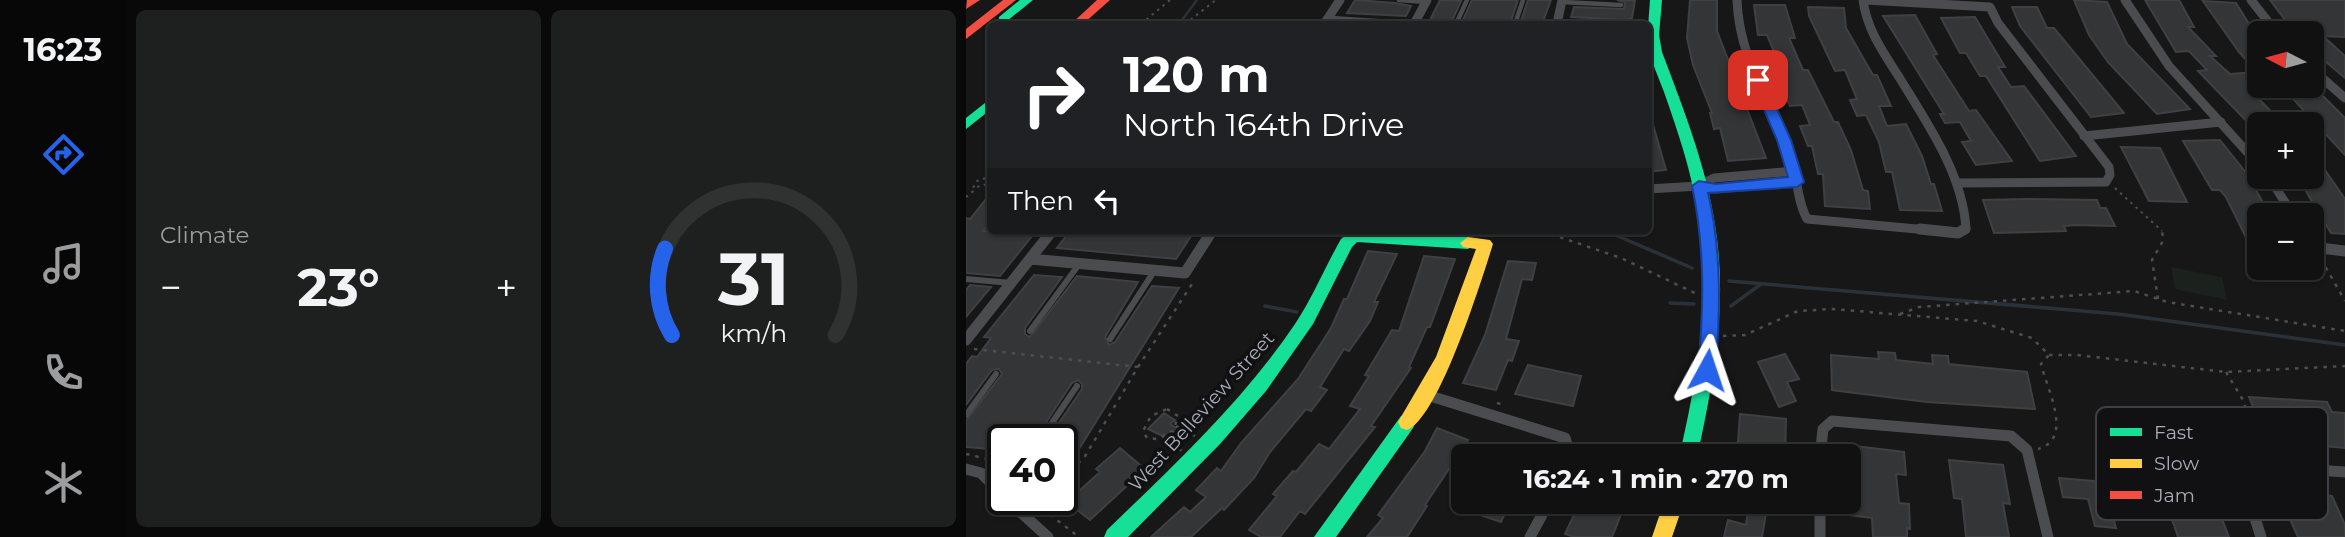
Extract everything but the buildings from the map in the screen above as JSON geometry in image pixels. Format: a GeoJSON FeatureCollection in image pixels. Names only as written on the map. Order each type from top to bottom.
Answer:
{"type":"FeatureCollection","features":[{"type":"Feature","properties":{"kind":"main road"},"geometry":{"type":"LineString","coordinates":[[966,6],[974,0]]}},
{"type":"Feature","properties":{"kind":"main road"},"geometry":{"type":"LineString","coordinates":[[966,35],[1010,0]]}},
{"type":"Feature","properties":{"kind":"main road"},"geometry":{"type":"LineString","coordinates":[[1001,21],[1027,0]]}},
{"type":"Feature","properties":{"kind":"main road"},"geometry":{"type":"LineString","coordinates":[[1080,21],[1104,0]]}},
{"type":"Feature","properties":{"kind":"main road"},"geometry":{"type":"LineString","coordinates":[[1656,0],[1656,52],[1699,186],[1707,222],[1710,335],[1700,409],[1691,444]]}},
{"type":"Feature","properties":{"kind":"main road"},"geometry":{"type":"LineString","coordinates":[[966,50],[987,32]]}},
{"type":"Feature","properties":{"kind":"main road"},"geometry":{"type":"LineString","coordinates":[[966,125],[987,106]]}},
{"type":"Feature","properties":{"kind":"main road","name":"West Belleview Street"},"geometry":{"type":"LineString","coordinates":[[1114,537],[1211,437],[1284,352],[1311,312],[1346,243],[1354,236],[1485,244],[1458,326],[1427,395]]}},
{"type":"Feature","properties":{"kind":"main road"},"geometry":{"type":"LineString","coordinates":[[1324,537],[1427,395]]}},
{"type":"Feature","properties":{"kind":"main road"},"geometry":{"type":"LineString","coordinates":[[1662,537],[1670,514]]}},
{"type":"Feature","properties":{"kind":"street"},"geometry":{"type":"LineString","coordinates":[[1327,21],[1340,0]]}},
{"type":"Feature","properties":{"kind":"street"},"geometry":{"type":"LineString","coordinates":[[1737,0],[1736,19],[1749,60],[1794,171],[1801,212],[1807,219],[1958,233],[1966,229],[1967,220],[1957,183],[1873,37],[1864,0],[1990,7],[1998,23],[2109,167],[2108,178],[1957,183]]}},
{"type":"Feature","properties":{"kind":"street"},"geometry":{"type":"LineString","coordinates":[[2124,0],[2140,29],[2247,151]]}},
{"type":"Feature","properties":{"kind":"street"},"geometry":{"type":"LineString","coordinates":[[2251,0],[2268,21]]}},
{"type":"Feature","properties":{"kind":"street"},"geometry":{"type":"LineString","coordinates":[[1416,21],[1426,1]]}},
{"type":"Feature","properties":{"kind":"street"},"geometry":{"type":"LineString","coordinates":[[1558,21],[1562,1]]}},
{"type":"Feature","properties":{"kind":"street"},"geometry":{"type":"LineString","coordinates":[[2324,80],[2345,98]]}},
{"type":"Feature","properties":{"kind":"street"},"geometry":{"type":"LineString","coordinates":[[2084,136],[2221,122]]}},
{"type":"Feature","properties":{"kind":"street"},"geometry":{"type":"LineString","coordinates":[[1699,186],[1714,178],[1794,171]]}},
{"type":"Feature","properties":{"kind":"street"},"geometry":{"type":"LineString","coordinates":[[1652,189],[1699,186],[1716,189],[1797,182]]}},
{"type":"Feature","properties":{"kind":"street"},"geometry":{"type":"LineString","coordinates":[[971,343],[1011,283],[1049,235]]}},
{"type":"Feature","properties":{"kind":"street"},"geometry":{"type":"LineString","coordinates":[[1030,258],[1185,273],[1209,235]]}},
{"type":"Feature","properties":{"kind":"street"},"geometry":{"type":"LineString","coordinates":[[2324,248],[2345,251]]}},
{"type":"Feature","properties":{"kind":"street"},"geometry":{"type":"LineString","coordinates":[[1427,395],[1565,438],[1567,444]]}},
{"type":"Feature","properties":{"kind":"street"},"geometry":{"type":"LineString","coordinates":[[1821,444],[1823,429],[1832,421],[2011,436],[2027,450],[2048,537]]}},
{"type":"Feature","properties":{"kind":"street"},"geometry":{"type":"LineString","coordinates":[[966,469],[981,473],[987,478]]}},
{"type":"Feature","properties":{"kind":"street"},"geometry":{"type":"LineString","coordinates":[[1530,537],[1542,514]]}},
{"type":"Feature","properties":{"kind":"street"},"geometry":{"type":"LineString","coordinates":[[1820,514],[1820,537]]}},
{"type":"Feature","properties":{"kind":"street"},"geometry":{"type":"LineString","coordinates":[[1026,515],[1048,537]]}},
{"type":"Feature","properties":{"kind":"street"},"geometry":{"type":"LineString","coordinates":[[2255,520],[2261,537]]}},
{"type":"Feature","properties":{"kind":"lane"},"geometry":{"type":"LineString","coordinates":[[1399,0],[1426,1]]}},
{"type":"Feature","properties":{"kind":"lane"},"geometry":{"type":"LineString","coordinates":[[1457,21],[1467,0]]}},
{"type":"Feature","properties":{"kind":"lane"},"geometry":{"type":"LineString","coordinates":[[1516,21],[1523,0]]}},
{"type":"Feature","properties":{"kind":"lane"},"geometry":{"type":"LineString","coordinates":[[1562,1],[1621,5]]}},
{"type":"Feature","properties":{"kind":"lane"},"geometry":{"type":"LineString","coordinates":[[1030,331],[1080,263]]}},
{"type":"Feature","properties":{"kind":"lane"},"geometry":{"type":"LineString","coordinates":[[1110,338],[1155,270]]}},
{"type":"Feature","properties":{"kind":"lane"},"geometry":{"type":"LineString","coordinates":[[966,279],[1011,283]]}},
{"type":"Feature","properties":{"kind":"lane"},"geometry":{"type":"LineString","coordinates":[[966,415],[996,374]]}},
{"type":"Feature","properties":{"kind":"lane"},"geometry":{"type":"LineString","coordinates":[[1051,424],[1077,386]]}},
{"type":"Feature","properties":{"kind":"path"},"geometry":{"type":"LineString","coordinates":[[1145,21],[1170,0]]}},
{"type":"Feature","properties":{"kind":"path"},"geometry":{"type":"LineString","coordinates":[[1189,21],[1216,0]]}},
{"type":"Feature","properties":{"kind":"path"},"geometry":{"type":"LineString","coordinates":[[976,189],[972,186],[974,183],[986,178]]}},
{"type":"Feature","properties":{"kind":"path"},"geometry":{"type":"LineString","coordinates":[[2108,178],[2162,228],[2163,241],[2152,260],[2159,299]]}},
{"type":"Feature","properties":{"kind":"path"},"geometry":{"type":"LineString","coordinates":[[966,197],[987,185]]}},
{"type":"Feature","properties":{"kind":"path"},"geometry":{"type":"LineString","coordinates":[[1554,235],[1607,252],[1697,294]]}},
{"type":"Feature","properties":{"kind":"path"},"geometry":{"type":"LineString","coordinates":[[2324,267],[2345,301]]}},
{"type":"Feature","properties":{"kind":"path"},"geometry":{"type":"LineString","coordinates":[[1138,368],[1180,298],[1196,280]]}},
{"type":"Feature","properties":{"kind":"path"},"geometry":{"type":"LineString","coordinates":[[1900,314],[1919,307],[2061,294],[2134,291],[2159,299],[2282,323],[2345,331]]}},
{"type":"Feature","properties":{"kind":"path"},"geometry":{"type":"LineString","coordinates":[[1710,335],[1745,335],[1779,318],[1813,309],[1900,314],[1988,324],[2032,338],[2049,355],[2077,355],[2225,372],[2345,366]]}},
{"type":"Feature","properties":{"kind":"path"},"geometry":{"type":"LineString","coordinates":[[2027,450],[2046,449],[2055,443],[2056,417],[2041,364],[2049,355]]}},
{"type":"Feature","properties":{"kind":"path"},"geometry":{"type":"LineString","coordinates":[[2225,372],[2245,407]]}},
{"type":"Feature","properties":{"kind":"path"},"geometry":{"type":"LineString","coordinates":[[1494,402],[1504,405]]}},
{"type":"Feature","properties":{"kind":"path"},"geometry":{"type":"LineString","coordinates":[[1167,409],[1178,416],[1177,426],[1169,435],[1157,439],[1147,438],[1143,431],[1150,416],[1167,409]]}},
{"type":"Feature","properties":{"kind":"path"},"geometry":{"type":"LineString","coordinates":[[1177,426],[1196,437],[1182,452]]}},
{"type":"Feature","properties":{"kind":"path"},"geometry":{"type":"LineString","coordinates":[[1176,447],[1189,433]]}},
{"type":"Feature","properties":{"kind":"path"},"geometry":{"type":"LineString","coordinates":[[966,454],[987,459]]}},
{"type":"Feature","properties":{"kind":"path"},"geometry":{"type":"LineString","coordinates":[[1051,515],[1079,537]]}},
{"type":"Feature","properties":{"kind":"shaded area"},"geometry":{"type":"Polygon","coordinates":[[[2171,267],[2222,277],[2227,300],[2175,289],[2171,267]]]}},
{"type":"Feature","properties":{"kind":"waterway"},"geometry":{"type":"LineString","coordinates":[[1181,21],[1197,0]]}},
{"type":"Feature","properties":{"kind":"waterway"},"geometry":{"type":"LineString","coordinates":[[1615,235],[1692,268]]}},
{"type":"Feature","properties":{"kind":"waterway"},"geometry":{"type":"LineString","coordinates":[[1729,281],[2118,314],[2345,345]]}},
{"type":"Feature","properties":{"kind":"waterway"},"geometry":{"type":"LineString","coordinates":[[1731,306],[1761,284]]}},
{"type":"Feature","properties":{"kind":"waterway"},"geometry":{"type":"LineString","coordinates":[[1670,303],[1694,304]]}},
{"type":"Feature","properties":{"kind":"waterway"},"geometry":{"type":"LineString","coordinates":[[1265,306],[1297,312]]}},
{"type":"Feature","properties":{"kind":"traffic: fast"},"geometry":{"type":"LineString","coordinates":[[1003,19],[1027,0]]}},
{"type":"Feature","properties":{"kind":"traffic: fast"},"geometry":{"type":"LineString","coordinates":[[1656,0],[1653,35],[1656,52],[1697,175],[1704,201],[1711,252],[1711,330],[1691,444]]}},
{"type":"Feature","properties":{"kind":"traffic: fast"},"geometry":{"type":"LineString","coordinates":[[966,125],[987,106]]}},
{"type":"Feature","properties":{"kind":"traffic: fast"},"geometry":{"type":"LineString","coordinates":[[1114,537],[1213,438],[1260,385],[1308,319],[1346,243],[1354,236],[1468,243]]}},
{"type":"Feature","properties":{"kind":"traffic: fast"},"geometry":{"type":"LineString","coordinates":[[1324,537],[1407,422]]}},
{"type":"Feature","properties":{"kind":"traffic: slow"},"geometry":{"type":"LineString","coordinates":[[1407,422],[1444,359],[1470,291],[1485,244],[1468,243]]}},
{"type":"Feature","properties":{"kind":"traffic: slow"},"geometry":{"type":"LineString","coordinates":[[1662,537],[1670,514]]}},
{"type":"Feature","properties":{"kind":"traffic: jam"},"geometry":{"type":"LineString","coordinates":[[966,6],[974,0]]}},
{"type":"Feature","properties":{"kind":"traffic: jam"},"geometry":{"type":"LineString","coordinates":[[966,35],[1010,0]]}},
{"type":"Feature","properties":{"kind":"traffic: jam"},"geometry":{"type":"LineString","coordinates":[[1080,21],[1104,0]]}},
{"type":"Feature","properties":{"kind":"route"},"geometry":{"type":"LineString","coordinates":[[1707,370],[1712,306],[1707,222],[1699,186],[1716,189],[1797,182],[1784,140],[1758,80]]}}]}
